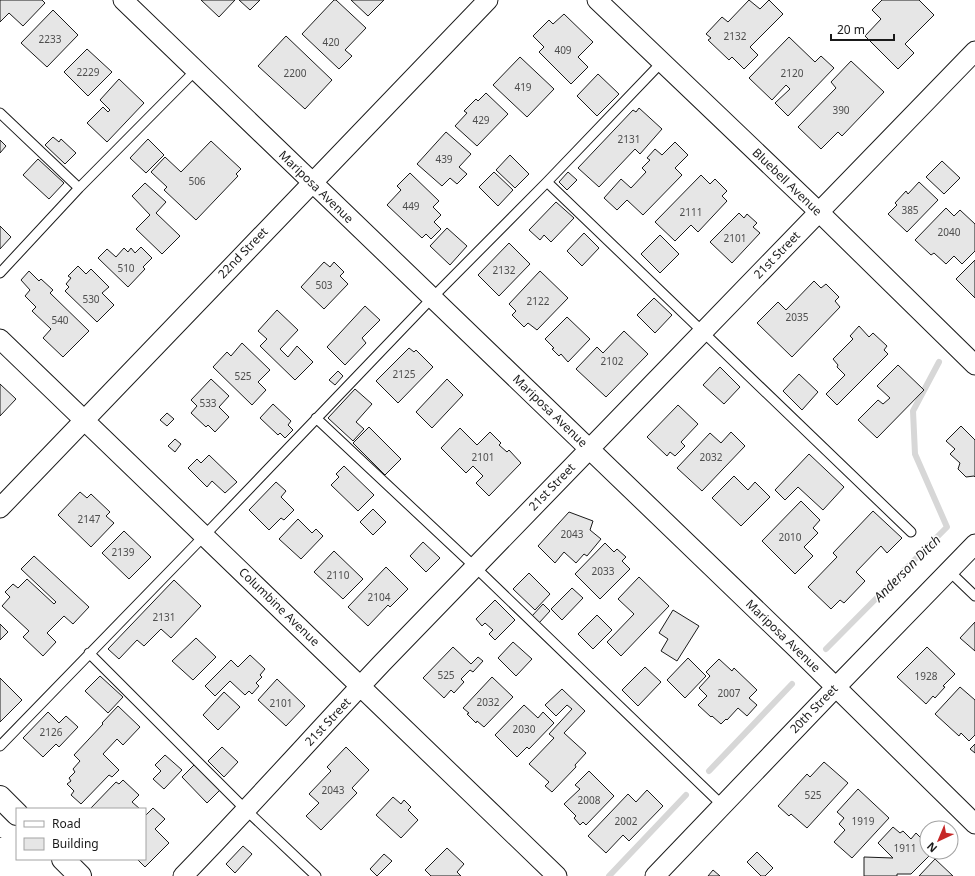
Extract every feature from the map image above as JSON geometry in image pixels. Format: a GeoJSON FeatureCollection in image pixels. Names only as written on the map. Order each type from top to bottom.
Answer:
{"type":"FeatureCollection","features":[{"type":"Feature","properties":{"kind":"street","name":"Mariposa Avenue"},"geometry":{"type":"LineString","coordinates":[[123,0],[589,448],[975,824]]}},
{"type":"Feature","properties":{"kind":"street","name":"22nd Street"},"geometry":{"type":"LineString","coordinates":[[0,508],[311,182],[488,0]]}},
{"type":"Feature","properties":{"kind":"street","name":"Bluebell Avenue"},"geometry":{"type":"LineString","coordinates":[[597,0],[819,212],[975,365]]}},
{"type":"Feature","properties":{"kind":"street","name":"21st Street"},"geometry":{"type":"LineString","coordinates":[[183,876],[361,686],[589,448],[975,51]]}},
{"type":"Feature","properties":{"kind":"street","name":"Columbine Avenue"},"geometry":{"type":"LineString","coordinates":[[0,339],[557,876]]}},
{"type":"Feature","properties":{"kind":"street","name":"20th Street"},"geometry":{"type":"LineString","coordinates":[[655,876],[975,544]]}},
{"type":"Feature","properties":{"kind":"street"},"geometry":{"type":"LineString","coordinates":[[0,797],[16,813]]}},
{"type":"Feature","properties":{"kind":"street"},"geometry":{"type":"LineString","coordinates":[[64,860],[80,876]]}},
{"type":"Feature","properties":{"kind":"lane"},"geometry":{"type":"LineString","coordinates":[[0,746],[662,62]]}},
{"type":"Feature","properties":{"kind":"lane"},"geometry":{"type":"LineString","coordinates":[[0,273],[79,188],[196,70]]}},
{"type":"Feature","properties":{"kind":"lane"},"geometry":{"type":"LineString","coordinates":[[0,113],[79,188]]}},
{"type":"Feature","properties":{"kind":"lane"},"geometry":{"type":"LineString","coordinates":[[547,182],[911,532]]}},
{"type":"Feature","properties":{"kind":"lane"},"geometry":{"type":"LineString","coordinates":[[316,418],[475,567],[722,805]]}},
{"type":"Feature","properties":{"kind":"lane"},"geometry":{"type":"LineString","coordinates":[[949,571],[975,596]]}},
{"type":"Feature","properties":{"kind":"lane"},"geometry":{"type":"LineString","coordinates":[[89,653],[246,810],[316,876]]}},
{"type":"Feature","properties":{"kind":"building"},"geometry":{"type":"Polygon","coordinates":[[[0,0],[42,0],[45,3],[23,26],[9,13],[0,22],[0,0]]]}},
{"type":"Feature","properties":{"kind":"building"},"geometry":{"type":"Polygon","coordinates":[[[201,0],[235,0],[219,17],[201,0]]]}},
{"type":"Feature","properties":{"kind":"building"},"geometry":{"type":"Polygon","coordinates":[[[239,0],[260,0],[250,10],[239,0]]]}},
{"type":"Feature","properties":{"kind":"building"},"geometry":{"type":"Polygon","coordinates":[[[334,0],[336,0],[366,28],[345,50],[352,56],[339,69],[302,34],[334,0]]]}},
{"type":"Feature","properties":{"kind":"building"},"geometry":{"type":"Polygon","coordinates":[[[351,0],[384,0],[368,16],[351,0]]]}},
{"type":"Feature","properties":{"kind":"building"},"geometry":{"type":"Polygon","coordinates":[[[749,0],[760,9],[769,0],[783,14],[750,47],[758,55],[744,69],[732,57],[729,60],[708,40],[711,38],[706,34],[722,17],[728,22],[749,0]]]}},
{"type":"Feature","properties":{"kind":"building"},"geometry":{"type":"Polygon","coordinates":[[[882,0],[919,0],[934,15],[905,44],[914,53],[898,69],[865,36],[881,19],[872,10],[882,0]]]}},
{"type":"Feature","properties":{"kind":"building"},"geometry":{"type":"Polygon","coordinates":[[[53,10],[78,35],[47,67],[21,43],[53,10]]]}},
{"type":"Feature","properties":{"kind":"building"},"geometry":{"type":"Polygon","coordinates":[[[564,14],[593,42],[578,57],[588,67],[571,84],[539,52],[544,47],[533,36],[549,20],[553,24],[564,14]]]}},
{"type":"Feature","properties":{"kind":"building"},"geometry":{"type":"Polygon","coordinates":[[[286,36],[332,80],[305,109],[258,66],[286,36]]]}},
{"type":"Feature","properties":{"kind":"building"},"geometry":{"type":"Polygon","coordinates":[[[789,37],[815,62],[821,56],[834,68],[788,116],[775,103],[790,89],[786,85],[772,100],[749,78],[789,37]]]}},
{"type":"Feature","properties":{"kind":"building"},"geometry":{"type":"Polygon","coordinates":[[[87,49],[112,72],[88,96],[64,72],[87,49]]]}},
{"type":"Feature","properties":{"kind":"building"},"geometry":{"type":"Polygon","coordinates":[[[520,57],[554,89],[527,117],[493,85],[520,57]]]}},
{"type":"Feature","properties":{"kind":"building"},"geometry":{"type":"Polygon","coordinates":[[[851,61],[884,92],[842,136],[838,132],[821,149],[798,127],[836,88],[831,82],[851,61]]]}},
{"type":"Feature","properties":{"kind":"building"},"geometry":{"type":"Polygon","coordinates":[[[598,74],[619,94],[597,116],[577,96],[598,74]]]}},
{"type":"Feature","properties":{"kind":"building"},"geometry":{"type":"Polygon","coordinates":[[[119,79],[144,103],[107,142],[87,123],[103,107],[108,112],[110,110],[100,100],[119,79]]]}},
{"type":"Feature","properties":{"kind":"building"},"geometry":{"type":"Polygon","coordinates":[[[486,93],[508,114],[477,146],[455,126],[467,113],[464,111],[476,99],[478,101],[486,93]]]}},
{"type":"Feature","properties":{"kind":"building"},"geometry":{"type":"Polygon","coordinates":[[[639,108],[662,129],[640,154],[635,149],[599,187],[578,168],[633,110],[636,112],[639,108]]]}},
{"type":"Feature","properties":{"kind":"building"},"geometry":{"type":"Polygon","coordinates":[[[446,132],[471,154],[459,167],[467,174],[457,184],[450,178],[442,186],[417,164],[446,132]]]}},
{"type":"Feature","properties":{"kind":"building"},"geometry":{"type":"Polygon","coordinates":[[[53,137],[59,142],[61,139],[76,153],[65,164],[45,145],[53,137]]]}},
{"type":"Feature","properties":{"kind":"building"},"geometry":{"type":"Polygon","coordinates":[[[148,139],[164,155],[146,173],[130,158],[148,139]]]}},
{"type":"Feature","properties":{"kind":"building"},"geometry":{"type":"Polygon","coordinates":[[[0,140],[6,146],[0,153],[0,140]]]}},
{"type":"Feature","properties":{"kind":"building"},"geometry":{"type":"Polygon","coordinates":[[[211,141],[241,169],[236,174],[238,176],[196,220],[164,190],[167,187],[151,172],[165,157],[181,172],[211,141]]]}},
{"type":"Feature","properties":{"kind":"building"},"geometry":{"type":"Polygon","coordinates":[[[675,142],[688,155],[675,168],[682,175],[643,215],[627,200],[617,210],[604,198],[621,179],[631,188],[646,172],[642,168],[650,160],[647,158],[655,149],[662,155],[675,142]]]}},
{"type":"Feature","properties":{"kind":"building"},"geometry":{"type":"Polygon","coordinates":[[[510,155],[529,174],[515,188],[496,170],[510,155]]]}},
{"type":"Feature","properties":{"kind":"building"},"geometry":{"type":"Polygon","coordinates":[[[38,159],[64,183],[49,199],[23,175],[38,159]]]}},
{"type":"Feature","properties":{"kind":"building"},"geometry":{"type":"Polygon","coordinates":[[[942,161],[960,178],[944,194],[926,177],[942,161]]]}},
{"type":"Feature","properties":{"kind":"building"},"geometry":{"type":"Polygon","coordinates":[[[494,172],[513,190],[498,206],[479,187],[494,172]]]}},
{"type":"Feature","properties":{"kind":"building"},"geometry":{"type":"Polygon","coordinates":[[[568,172],[577,180],[567,190],[559,182],[568,172]]]}},
{"type":"Feature","properties":{"kind":"building"},"geometry":{"type":"Polygon","coordinates":[[[410,173],[439,201],[433,207],[441,215],[434,222],[441,229],[431,239],[426,234],[422,238],[387,205],[401,190],[397,186],[410,173]]]}},
{"type":"Feature","properties":{"kind":"building"},"geometry":{"type":"Polygon","coordinates":[[[701,175],[710,184],[715,179],[727,191],[722,196],[727,201],[698,232],[691,225],[675,241],[655,222],[701,175]]]}},
{"type":"Feature","properties":{"kind":"building"},"geometry":{"type":"Polygon","coordinates":[[[919,182],[938,200],[907,232],[888,214],[897,205],[895,203],[906,191],[908,194],[919,182]]]}},
{"type":"Feature","properties":{"kind":"building"},"geometry":{"type":"Polygon","coordinates":[[[145,183],[166,202],[156,213],[180,236],[162,254],[136,229],[150,215],[132,196],[145,183]]]}},
{"type":"Feature","properties":{"kind":"building"},"geometry":{"type":"Polygon","coordinates":[[[556,202],[574,218],[551,242],[544,235],[540,240],[529,230],[556,202]]]}},
{"type":"Feature","properties":{"kind":"building"},"geometry":{"type":"Polygon","coordinates":[[[946,208],[954,216],[960,210],[975,224],[975,251],[962,264],[954,256],[946,264],[934,253],[931,255],[915,240],[946,208]]]}},
{"type":"Feature","properties":{"kind":"building"},"geometry":{"type":"Polygon","coordinates":[[[739,213],[744,218],[747,214],[757,223],[753,227],[760,233],[732,263],[710,242],[739,213]]]}},
{"type":"Feature","properties":{"kind":"building"},"geometry":{"type":"Polygon","coordinates":[[[0,226],[11,237],[0,249],[0,226]]]}},
{"type":"Feature","properties":{"kind":"building"},"geometry":{"type":"Polygon","coordinates":[[[447,228],[467,246],[450,265],[430,246],[447,228]]]}},
{"type":"Feature","properties":{"kind":"building"},"geometry":{"type":"Polygon","coordinates":[[[584,233],[599,248],[582,266],[567,251],[584,233]]]}},
{"type":"Feature","properties":{"kind":"building"},"geometry":{"type":"Polygon","coordinates":[[[660,235],[679,254],[660,273],[641,254],[660,235]]]}},
{"type":"Feature","properties":{"kind":"building"},"geometry":{"type":"Polygon","coordinates":[[[509,243],[530,264],[499,296],[478,275],[509,243]]]}},
{"type":"Feature","properties":{"kind":"building"},"geometry":{"type":"Polygon","coordinates":[[[141,247],[152,258],[143,267],[145,269],[128,287],[98,258],[107,249],[116,257],[124,248],[128,252],[131,248],[135,253],[141,247]]]}},
{"type":"Feature","properties":{"kind":"building"},"geometry":{"type":"Polygon","coordinates":[[[975,260],[975,298],[956,279],[975,260]]]}},
{"type":"Feature","properties":{"kind":"building"},"geometry":{"type":"Polygon","coordinates":[[[324,262],[330,267],[334,262],[344,272],[340,276],[348,284],[324,309],[301,287],[324,262]]]}},
{"type":"Feature","properties":{"kind":"building"},"geometry":{"type":"Polygon","coordinates":[[[78,266],[86,274],[91,269],[109,287],[102,293],[114,305],[97,322],[65,291],[69,287],[66,284],[71,278],[68,276],[78,266]]]}},
{"type":"Feature","properties":{"kind":"building"},"geometry":{"type":"Polygon","coordinates":[[[29,271],[39,281],[41,279],[53,290],[50,293],[89,331],[63,357],[43,338],[51,329],[32,311],[36,307],[25,296],[30,290],[21,280],[29,271]]]}},
{"type":"Feature","properties":{"kind":"building"},"geometry":{"type":"Polygon","coordinates":[[[540,271],[568,298],[537,330],[528,323],[524,327],[512,315],[516,311],[509,304],[540,271]]]}},
{"type":"Feature","properties":{"kind":"building"},"geometry":{"type":"Polygon","coordinates":[[[814,281],[821,288],[826,284],[839,297],[835,301],[840,307],[792,357],[757,323],[778,302],[786,310],[814,281]]]}},
{"type":"Feature","properties":{"kind":"building"},"geometry":{"type":"Polygon","coordinates":[[[654,298],[672,315],[655,333],[637,315],[654,298]]]}},
{"type":"Feature","properties":{"kind":"building"},"geometry":{"type":"Polygon","coordinates":[[[365,306],[380,320],[362,338],[366,343],[345,365],[327,347],[365,306]]]}},
{"type":"Feature","properties":{"kind":"building"},"geometry":{"type":"Polygon","coordinates":[[[277,310],[298,330],[280,349],[288,357],[297,346],[313,362],[295,380],[260,346],[267,339],[258,331],[277,310]]]}},
{"type":"Feature","properties":{"kind":"building"},"geometry":{"type":"Polygon","coordinates":[[[567,317],[590,339],[568,362],[561,354],[559,356],[552,349],[554,348],[545,339],[567,317]]]}},
{"type":"Feature","properties":{"kind":"building"},"geometry":{"type":"Polygon","coordinates":[[[859,326],[869,337],[873,333],[887,346],[884,350],[888,354],[837,405],[826,394],[845,375],[837,367],[838,365],[833,359],[853,339],[850,336],[859,326]]]}},
{"type":"Feature","properties":{"kind":"building"},"geometry":{"type":"Polygon","coordinates":[[[624,331],[648,354],[606,397],[576,369],[597,347],[603,353],[624,331]]]}},
{"type":"Feature","properties":{"kind":"building"},"geometry":{"type":"Polygon","coordinates":[[[242,343],[270,370],[258,382],[266,390],[252,405],[213,367],[227,352],[231,356],[242,343]]]}},
{"type":"Feature","properties":{"kind":"building"},"geometry":{"type":"Polygon","coordinates":[[[409,348],[414,352],[416,350],[433,367],[398,403],[376,381],[409,348]]]}},
{"type":"Feature","properties":{"kind":"building"},"geometry":{"type":"Polygon","coordinates":[[[898,365],[924,390],[877,438],[858,420],[878,400],[883,404],[890,398],[877,386],[898,365]]]}},
{"type":"Feature","properties":{"kind":"building"},"geometry":{"type":"Polygon","coordinates":[[[720,367],[740,387],[724,404],[703,385],[720,367]]]}},
{"type":"Feature","properties":{"kind":"building"},"geometry":{"type":"Polygon","coordinates":[[[338,371],[343,376],[335,385],[329,380],[338,371]]]}},
{"type":"Feature","properties":{"kind":"building"},"geometry":{"type":"Polygon","coordinates":[[[799,374],[818,392],[802,410],[783,391],[799,374]]]}},
{"type":"Feature","properties":{"kind":"building"},"geometry":{"type":"Polygon","coordinates":[[[211,379],[229,396],[219,407],[229,417],[215,432],[208,425],[206,427],[191,413],[197,406],[191,400],[211,379]]]}},
{"type":"Feature","properties":{"kind":"building"},"geometry":{"type":"Polygon","coordinates":[[[447,379],[463,395],[432,428],[416,412],[447,379]]]}},
{"type":"Feature","properties":{"kind":"building"},"geometry":{"type":"Polygon","coordinates":[[[0,384],[16,399],[0,416],[0,384]]]}},
{"type":"Feature","properties":{"kind":"building"},"geometry":{"type":"Polygon","coordinates":[[[355,389],[372,404],[356,422],[364,429],[353,441],[328,418],[355,389]]]}},
{"type":"Feature","properties":{"kind":"building"},"geometry":{"type":"Polygon","coordinates":[[[273,404],[291,421],[288,425],[293,430],[285,438],[280,433],[278,435],[260,418],[273,404]]]}},
{"type":"Feature","properties":{"kind":"building"},"geometry":{"type":"Polygon","coordinates":[[[678,405],[698,424],[681,442],[685,446],[675,456],[670,452],[667,456],[647,437],[678,405]]]}},
{"type":"Feature","properties":{"kind":"building"},"geometry":{"type":"Polygon","coordinates":[[[167,413],[174,419],[167,426],[160,420],[167,413]]]}},
{"type":"Feature","properties":{"kind":"building"},"geometry":{"type":"Polygon","coordinates":[[[961,426],[975,440],[975,477],[966,477],[958,469],[960,463],[950,454],[955,449],[946,441],[961,426]]]}},
{"type":"Feature","properties":{"kind":"building"},"geometry":{"type":"Polygon","coordinates":[[[369,427],[401,459],[385,475],[353,443],[369,427]]]}},
{"type":"Feature","properties":{"kind":"building"},"geometry":{"type":"Polygon","coordinates":[[[460,428],[477,445],[490,432],[501,443],[499,445],[507,452],[509,450],[521,463],[489,496],[476,483],[483,476],[473,466],[466,473],[441,448],[460,428]]]}},
{"type":"Feature","properties":{"kind":"building"},"geometry":{"type":"Polygon","coordinates":[[[731,432],[745,446],[702,491],[677,468],[710,433],[721,443],[731,432]]]}},
{"type":"Feature","properties":{"kind":"building"},"geometry":{"type":"Polygon","coordinates":[[[175,439],[181,444],[175,452],[168,446],[175,439]]]}},
{"type":"Feature","properties":{"kind":"building"},"geometry":{"type":"Polygon","coordinates":[[[809,454],[844,487],[823,510],[798,487],[785,500],[775,490],[809,454]]]}},
{"type":"Feature","properties":{"kind":"building"},"geometry":{"type":"Polygon","coordinates":[[[209,455],[237,482],[225,493],[212,481],[207,487],[188,468],[197,459],[201,463],[209,455]]]}},
{"type":"Feature","properties":{"kind":"building"},"geometry":{"type":"Polygon","coordinates":[[[344,466],[374,495],[358,511],[331,485],[339,477],[336,474],[344,466]]]}},
{"type":"Feature","properties":{"kind":"building"},"geometry":{"type":"Polygon","coordinates":[[[734,476],[748,490],[755,482],[770,497],[741,526],[712,498],[734,476]]]}},
{"type":"Feature","properties":{"kind":"building"},"geometry":{"type":"Polygon","coordinates":[[[276,482],[286,491],[281,497],[294,510],[284,520],[281,518],[269,530],[249,510],[276,482]]]}},
{"type":"Feature","properties":{"kind":"building"},"geometry":{"type":"Polygon","coordinates":[[[80,492],[87,498],[91,494],[110,512],[106,516],[114,523],[91,547],[58,515],[80,492]]]}},
{"type":"Feature","properties":{"kind":"building"},"geometry":{"type":"Polygon","coordinates":[[[801,501],[820,520],[813,528],[818,533],[804,547],[813,556],[795,574],[762,541],[801,501]]]}},
{"type":"Feature","properties":{"kind":"building"},"geometry":{"type":"Polygon","coordinates":[[[373,509],[386,522],[373,535],[360,522],[373,509]]]}},
{"type":"Feature","properties":{"kind":"building"},"geometry":{"type":"Polygon","coordinates":[[[873,511],[902,538],[887,553],[881,546],[856,572],[865,581],[844,603],[840,600],[831,609],[808,587],[837,557],[833,553],[873,511]]]}},
{"type":"Feature","properties":{"kind":"building"},"geometry":{"type":"Polygon","coordinates":[[[569,512],[593,521],[590,530],[601,539],[587,556],[584,554],[576,563],[564,552],[555,563],[538,546],[569,512]]]}},
{"type":"Feature","properties":{"kind":"building"},"geometry":{"type":"Polygon","coordinates":[[[298,519],[312,533],[316,529],[323,536],[301,559],[279,539],[298,519]]]}},
{"type":"Feature","properties":{"kind":"building"},"geometry":{"type":"Polygon","coordinates":[[[124,531],[151,557],[129,579],[102,553],[124,531]]]}},
{"type":"Feature","properties":{"kind":"building"},"geometry":{"type":"Polygon","coordinates":[[[423,542],[440,558],[426,572],[410,556],[423,542]]]}},
{"type":"Feature","properties":{"kind":"building"},"geometry":{"type":"Polygon","coordinates":[[[605,543],[614,552],[617,549],[626,557],[622,561],[630,569],[600,599],[575,574],[605,543]]]}},
{"type":"Feature","properties":{"kind":"building"},"geometry":{"type":"Polygon","coordinates":[[[334,551],[363,579],[343,599],[314,572],[334,551]]]}},
{"type":"Feature","properties":{"kind":"building"},"geometry":{"type":"Polygon","coordinates":[[[34,556],[89,607],[73,624],[64,616],[47,633],[56,642],[43,656],[23,637],[29,631],[2,606],[10,597],[5,592],[13,584],[18,588],[27,579],[54,604],[56,602],[21,569],[34,556]]]}},
{"type":"Feature","properties":{"kind":"building"},"geometry":{"type":"Polygon","coordinates":[[[386,567],[408,589],[390,607],[388,605],[368,626],[348,607],[386,567]]]}},
{"type":"Feature","properties":{"kind":"building"},"geometry":{"type":"Polygon","coordinates":[[[529,573],[550,594],[535,610],[513,589],[529,573]]]}},
{"type":"Feature","properties":{"kind":"building"},"geometry":{"type":"Polygon","coordinates":[[[639,577],[669,606],[621,656],[607,642],[634,614],[618,599],[639,577]]]}},
{"type":"Feature","properties":{"kind":"building"},"geometry":{"type":"Polygon","coordinates":[[[174,580],[201,606],[171,638],[161,629],[144,646],[137,640],[119,659],[108,649],[174,580]]]}},
{"type":"Feature","properties":{"kind":"building"},"geometry":{"type":"Polygon","coordinates":[[[572,588],[583,598],[562,620],[551,609],[572,588]]]}},
{"type":"Feature","properties":{"kind":"building"},"geometry":{"type":"Polygon","coordinates":[[[495,600],[515,620],[495,640],[489,634],[493,630],[485,623],[482,626],[476,619],[495,600]]]}},
{"type":"Feature","properties":{"kind":"building"},"geometry":{"type":"Polygon","coordinates":[[[543,604],[550,611],[539,623],[532,616],[543,604]]]}},
{"type":"Feature","properties":{"kind":"building"},"geometry":{"type":"Polygon","coordinates":[[[673,610],[699,626],[677,661],[661,651],[668,639],[659,633],[673,610]]]}},
{"type":"Feature","properties":{"kind":"building"},"geometry":{"type":"Polygon","coordinates":[[[597,615],[612,630],[593,649],[578,634],[597,615]]]}},
{"type":"Feature","properties":{"kind":"building"},"geometry":{"type":"Polygon","coordinates":[[[975,622],[975,651],[960,638],[975,622]]]}},
{"type":"Feature","properties":{"kind":"building"},"geometry":{"type":"Polygon","coordinates":[[[0,624],[8,632],[0,640],[0,624]]]}},
{"type":"Feature","properties":{"kind":"building"},"geometry":{"type":"Polygon","coordinates":[[[196,638],[216,657],[193,680],[172,661],[196,638]]]}},
{"type":"Feature","properties":{"kind":"building"},"geometry":{"type":"Polygon","coordinates":[[[513,642],[532,659],[516,676],[498,658],[513,642]]]}},
{"type":"Feature","properties":{"kind":"building"},"geometry":{"type":"Polygon","coordinates":[[[453,647],[471,664],[478,657],[483,661],[473,672],[470,670],[461,679],[464,682],[454,693],[451,690],[444,698],[423,678],[453,647]]]}},
{"type":"Feature","properties":{"kind":"building"},"geometry":{"type":"Polygon","coordinates":[[[927,647],[955,674],[943,686],[945,687],[935,698],[933,696],[926,704],[897,677],[927,647]]]}},
{"type":"Feature","properties":{"kind":"building"},"geometry":{"type":"Polygon","coordinates":[[[250,655],[265,669],[260,675],[262,677],[256,683],[259,686],[252,694],[249,691],[245,695],[230,681],[215,696],[205,686],[231,660],[238,667],[250,655]]]}},
{"type":"Feature","properties":{"kind":"building"},"geometry":{"type":"Polygon","coordinates":[[[688,658],[706,676],[685,698],[667,680],[688,658]]]}},
{"type":"Feature","properties":{"kind":"building"},"geometry":{"type":"Polygon","coordinates":[[[719,659],[732,671],[734,668],[757,690],[749,698],[757,705],[747,716],[738,708],[721,724],[698,705],[707,696],[699,688],[710,676],[706,672],[719,659]]]}},
{"type":"Feature","properties":{"kind":"building"},"geometry":{"type":"Polygon","coordinates":[[[645,667],[661,682],[638,706],[622,690],[645,667]]]}},
{"type":"Feature","properties":{"kind":"building"},"geometry":{"type":"Polygon","coordinates":[[[100,676],[123,697],[108,713],[85,691],[100,676]]]}},
{"type":"Feature","properties":{"kind":"building"},"geometry":{"type":"Polygon","coordinates":[[[492,677],[513,697],[484,727],[477,721],[476,723],[467,714],[469,713],[463,708],[492,677]]]}},
{"type":"Feature","properties":{"kind":"building"},"geometry":{"type":"Polygon","coordinates":[[[0,678],[22,700],[0,722],[0,678]]]}},
{"type":"Feature","properties":{"kind":"building"},"geometry":{"type":"Polygon","coordinates":[[[277,679],[305,706],[286,726],[258,700],[277,679]]]}},
{"type":"Feature","properties":{"kind":"building"},"geometry":{"type":"Polygon","coordinates":[[[960,687],[975,700],[975,735],[969,741],[961,733],[959,736],[935,714],[960,687]]]}},
{"type":"Feature","properties":{"kind":"building"},"geometry":{"type":"Polygon","coordinates":[[[562,689],[585,711],[564,733],[586,753],[575,765],[576,767],[552,792],[545,786],[549,782],[529,764],[554,738],[549,734],[572,709],[567,705],[556,716],[545,705],[562,689]]]}},
{"type":"Feature","properties":{"kind":"building"},"geometry":{"type":"Polygon","coordinates":[[[224,692],[240,707],[218,730],[203,715],[224,692]]]}},
{"type":"Feature","properties":{"kind":"building"},"geometry":{"type":"Polygon","coordinates":[[[524,705],[538,718],[543,712],[554,723],[529,749],[527,747],[517,757],[495,735],[524,705]]]}},
{"type":"Feature","properties":{"kind":"building"},"geometry":{"type":"Polygon","coordinates":[[[118,706],[140,727],[123,745],[117,739],[103,754],[119,770],[112,777],[109,775],[81,804],[71,795],[74,791],[67,784],[71,781],[69,778],[75,772],[73,769],[80,761],[74,755],[118,706]]]}},
{"type":"Feature","properties":{"kind":"building"},"geometry":{"type":"Polygon","coordinates":[[[48,712],[59,723],[66,716],[78,727],[59,747],[56,744],[43,757],[23,738],[48,712]]]}},
{"type":"Feature","properties":{"kind":"building"},"geometry":{"type":"Polygon","coordinates":[[[975,744],[975,753],[970,749],[975,744]]]}},
{"type":"Feature","properties":{"kind":"building"},"geometry":{"type":"Polygon","coordinates":[[[222,747],[238,762],[224,777],[208,761],[222,747]]]}},
{"type":"Feature","properties":{"kind":"building"},"geometry":{"type":"Polygon","coordinates":[[[346,747],[369,770],[352,788],[357,793],[321,830],[306,816],[319,803],[309,794],[331,771],[327,767],[346,747]]]}},
{"type":"Feature","properties":{"kind":"building"},"geometry":{"type":"Polygon","coordinates":[[[165,755],[182,770],[164,789],[153,779],[161,771],[155,765],[165,755]]]}},
{"type":"Feature","properties":{"kind":"building"},"geometry":{"type":"Polygon","coordinates":[[[824,762],[848,783],[807,828],[791,814],[789,816],[778,806],[807,774],[810,777],[824,762]]]}},
{"type":"Feature","properties":{"kind":"building"},"geometry":{"type":"Polygon","coordinates":[[[194,765],[220,790],[207,803],[182,777],[194,765]]]}},
{"type":"Feature","properties":{"kind":"building"},"geometry":{"type":"Polygon","coordinates":[[[589,771],[614,796],[586,825],[583,822],[580,825],[574,818],[576,816],[564,804],[580,789],[575,785],[589,771]]]}},
{"type":"Feature","properties":{"kind":"building"},"geometry":{"type":"Polygon","coordinates":[[[123,780],[139,795],[132,802],[139,808],[91,808],[116,782],[119,784],[123,780]]]}},
{"type":"Feature","properties":{"kind":"building"},"geometry":{"type":"Polygon","coordinates":[[[858,789],[889,818],[852,858],[834,842],[845,830],[839,824],[844,818],[837,812],[858,789]]]}},
{"type":"Feature","properties":{"kind":"building"},"geometry":{"type":"Polygon","coordinates":[[[647,790],[663,806],[629,841],[623,835],[606,853],[588,836],[628,794],[636,802],[647,790]]]}},
{"type":"Feature","properties":{"kind":"building"},"geometry":{"type":"Polygon","coordinates":[[[393,797],[401,804],[404,800],[411,807],[408,810],[418,820],[401,838],[376,815],[393,797]]]}},
{"type":"Feature","properties":{"kind":"building"},"geometry":{"type":"Polygon","coordinates":[[[153,808],[165,819],[155,829],[169,843],[145,867],[138,860],[146,860],[146,815],[153,808]]]}},
{"type":"Feature","properties":{"kind":"building"},"geometry":{"type":"Polygon","coordinates":[[[893,827],[900,833],[903,831],[911,839],[916,833],[919,836],[919,860],[925,860],[911,874],[897,874],[897,876],[864,876],[864,857],[893,858],[878,843],[893,827]]]}},
{"type":"Feature","properties":{"kind":"building"},"geometry":{"type":"Polygon","coordinates":[[[243,846],[252,854],[235,873],[226,864],[243,846]]]}},
{"type":"Feature","properties":{"kind":"building"},"geometry":{"type":"Polygon","coordinates":[[[447,848],[464,864],[457,872],[461,876],[431,876],[425,870],[447,848]]]}},
{"type":"Feature","properties":{"kind":"building"},"geometry":{"type":"Polygon","coordinates":[[[757,852],[773,868],[765,876],[761,876],[747,862],[757,852]]]}},
{"type":"Feature","properties":{"kind":"building"},"geometry":{"type":"Polygon","coordinates":[[[384,854],[392,861],[377,876],[370,869],[384,854]]]}},
{"type":"Feature","properties":{"kind":"building"},"geometry":{"type":"Polygon","coordinates":[[[934,860],[936,860],[953,876],[919,876],[934,860]]]}},
{"type":"Feature","properties":{"kind":"building"},"geometry":{"type":"Polygon","coordinates":[[[713,870],[720,876],[708,876],[713,870]]]}},
{"type":"Feature","properties":{"kind":"waterway","name":"Anderson Ditch"},"geometry":{"type":"LineString","coordinates":[[826,649],[947,527],[915,454],[913,411],[939,362]]}},
{"type":"Feature","properties":{"kind":"waterway","name":"Anderson Ditch"},"geometry":{"type":"LineString","coordinates":[[709,771],[792,684]]}},
{"type":"Feature","properties":{"kind":"waterway","name":"Anderson Ditch"},"geometry":{"type":"LineString","coordinates":[[609,876],[686,795]]}}]}
